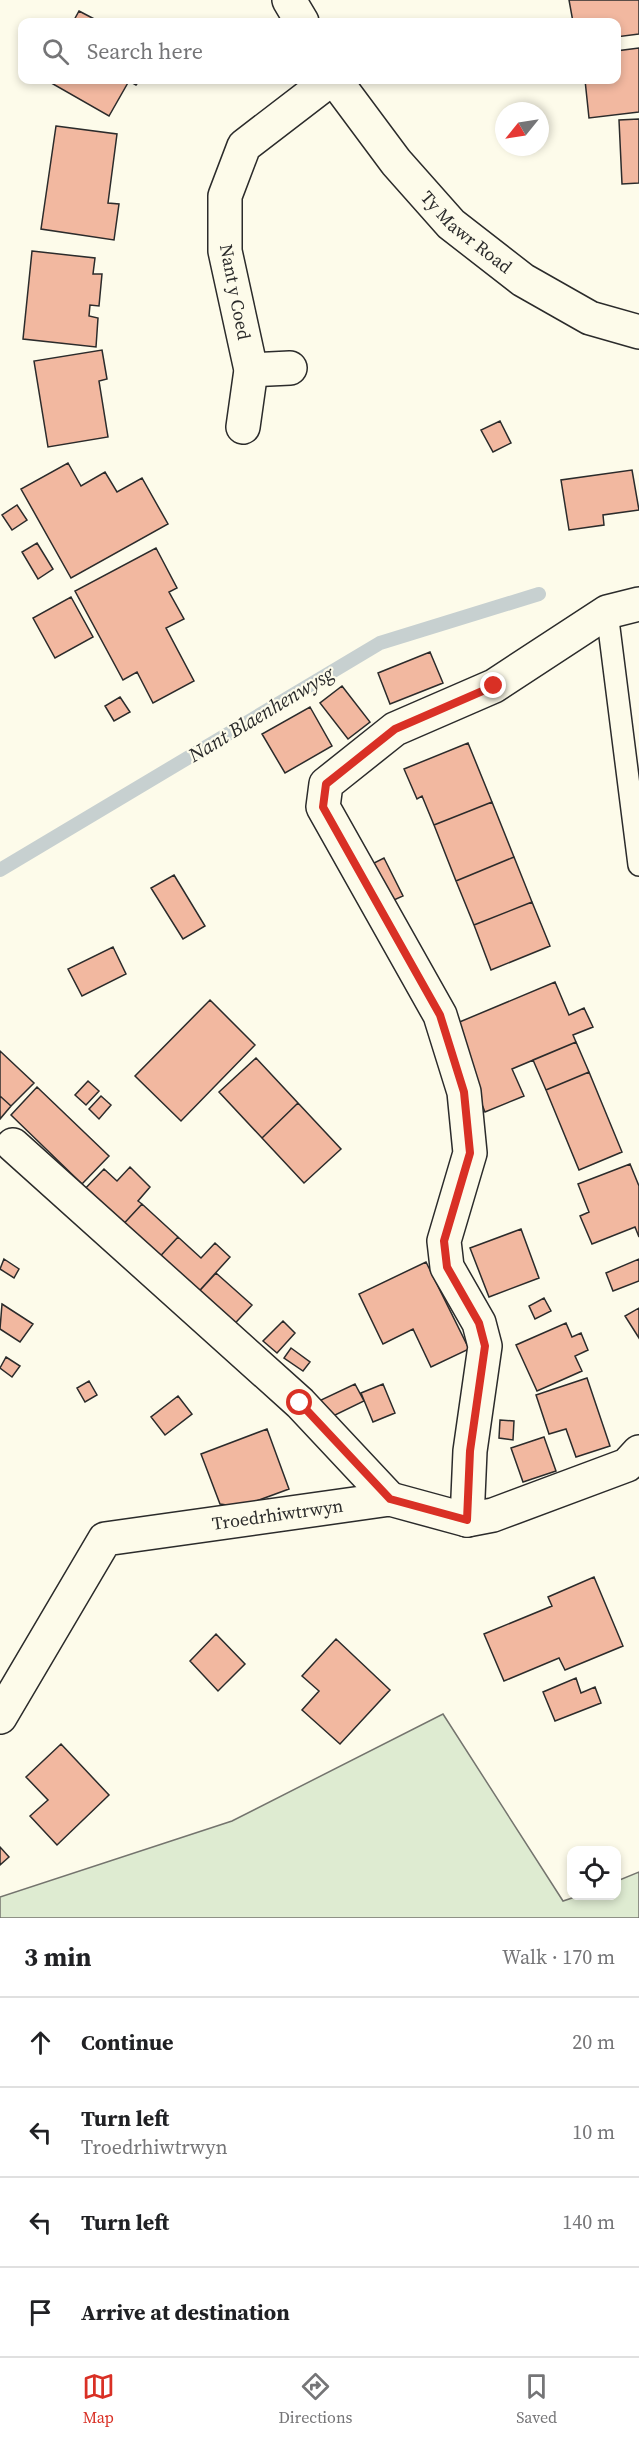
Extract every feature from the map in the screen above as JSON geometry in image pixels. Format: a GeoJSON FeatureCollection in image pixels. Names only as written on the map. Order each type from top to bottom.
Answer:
{"type":"FeatureCollection","features":[{"type":"Feature","properties":{"kind":"street"},"geometry":{"type":"LineString","coordinates":[[290,0],[300,18]]}},
{"type":"Feature","properties":{"kind":"street","name":"Nant y Coed"},"geometry":{"type":"LineString","coordinates":[[243,427],[251,370],[225,250],[225,196],[244,146],[325,84]]}},
{"type":"Feature","properties":{"kind":"street","name":"Ty Mawr Road"},"geometry":{"type":"LineString","coordinates":[[338,84],[396,162],[451,224],[523,280],[590,318],[639,332]]}},
{"type":"Feature","properties":{"kind":"street"},"geometry":{"type":"LineString","coordinates":[[251,370],[290,368]]}},
{"type":"Feature","properties":{"kind":"street"},"geometry":{"type":"LineString","coordinates":[[467,1520],[470,1451],[485,1346],[479,1323],[447,1267],[444,1241],[470,1153],[464,1092],[440,1015],[323,807],[326,784],[395,729],[494,686],[607,612],[639,604]]}},
{"type":"Feature","properties":{"kind":"street"},"geometry":{"type":"LineString","coordinates":[[13,1145],[300,1403],[390,1499]]}},
{"type":"Feature","properties":{"kind":"street","name":"Troedrhiwtrwyn"},"geometry":{"type":"LineString","coordinates":[[0,1717],[105,1539],[390,1499],[467,1520],[493,1515],[627,1465],[639,1452]]}},
{"type":"Feature","properties":{"kind":"lane"},"geometry":{"type":"LineString","coordinates":[[607,612],[639,865]]}},
{"type":"Feature","properties":{"kind":"green space"},"geometry":{"type":"Polygon","coordinates":[[[443,1714],[563,1901],[621,1900],[621,1879],[639,1872],[639,1918],[0,1918],[0,1897],[232,1821],[443,1714]]]}},
{"type":"Feature","properties":{"kind":"building"},"geometry":{"type":"Polygon","coordinates":[[[569,0],[639,0],[639,34],[621,36],[621,18],[572,18],[569,0]]]}},
{"type":"Feature","properties":{"kind":"building"},"geometry":{"type":"Polygon","coordinates":[[[79,11],[92,18],[75,18],[79,11]]]}},
{"type":"Feature","properties":{"kind":"building"},"geometry":{"type":"Polygon","coordinates":[[[639,48],[639,112],[589,118],[585,84],[621,84],[621,50],[639,48]]]}},
{"type":"Feature","properties":{"kind":"building"},"geometry":{"type":"Polygon","coordinates":[[[53,84],[127,84],[109,116],[53,84]]]}},
{"type":"Feature","properties":{"kind":"building"},"geometry":{"type":"Polygon","coordinates":[[[639,119],[639,183],[622,184],[619,120],[639,119]]]}},
{"type":"Feature","properties":{"kind":"building"},"geometry":{"type":"Polygon","coordinates":[[[56,126],[117,134],[108,203],[119,204],[114,240],[41,229],[56,126]]]}},
{"type":"Feature","properties":{"kind":"building"},"geometry":{"type":"Polygon","coordinates":[[[32,251],[95,258],[93,274],[102,274],[99,306],[90,305],[89,316],[98,318],[96,347],[23,339],[32,251]]]}},
{"type":"Feature","properties":{"kind":"building"},"geometry":{"type":"Polygon","coordinates":[[[102,350],[107,379],[99,381],[108,437],[48,447],[34,361],[102,350]]]}},
{"type":"Feature","properties":{"kind":"building"},"geometry":{"type":"Polygon","coordinates":[[[500,421],[511,443],[493,452],[481,430],[500,421]]]}},
{"type":"Feature","properties":{"kind":"building"},"geometry":{"type":"Polygon","coordinates":[[[68,463],[81,486],[105,472],[117,492],[142,478],[168,524],[71,578],[21,489],[68,463]]]}},
{"type":"Feature","properties":{"kind":"building"},"geometry":{"type":"Polygon","coordinates":[[[632,470],[639,510],[603,515],[604,525],[569,530],[561,480],[632,470]]]}},
{"type":"Feature","properties":{"kind":"building"},"geometry":{"type":"Polygon","coordinates":[[[17,505],[27,520],[12,530],[2,515],[17,505]]]}},
{"type":"Feature","properties":{"kind":"building"},"geometry":{"type":"Polygon","coordinates":[[[37,543],[53,569],[38,579],[22,552],[37,543]]]}},
{"type":"Feature","properties":{"kind":"building"},"geometry":{"type":"Polygon","coordinates":[[[156,548],[177,588],[169,592],[184,619],[166,628],[194,681],[153,703],[137,672],[123,680],[75,591],[156,548]]]}},
{"type":"Feature","properties":{"kind":"building"},"geometry":{"type":"Polygon","coordinates":[[[71,597],[93,637],[55,658],[33,618],[71,597]]]}},
{"type":"Feature","properties":{"kind":"building"},"geometry":{"type":"Polygon","coordinates":[[[430,652],[443,683],[390,704],[378,673],[430,652]]]}},
{"type":"Feature","properties":{"kind":"building"},"geometry":{"type":"Polygon","coordinates":[[[342,686],[370,722],[348,739],[320,703],[342,686]]]}},
{"type":"Feature","properties":{"kind":"building"},"geometry":{"type":"Polygon","coordinates":[[[120,697],[130,712],[114,721],[105,706],[120,697]]]}},
{"type":"Feature","properties":{"kind":"building"},"geometry":{"type":"Polygon","coordinates":[[[310,707],[332,746],[285,773],[262,734],[310,707]]]}},
{"type":"Feature","properties":{"kind":"building"},"geometry":{"type":"Polygon","coordinates":[[[468,743],[492,802],[434,825],[422,796],[417,799],[404,769],[468,743]]]}},
{"type":"Feature","properties":{"kind":"building"},"geometry":{"type":"Polygon","coordinates":[[[492,802],[514,857],[456,881],[434,825],[492,802]]]}},
{"type":"Feature","properties":{"kind":"building"},"geometry":{"type":"Polygon","coordinates":[[[514,857],[532,902],[474,925],[456,881],[514,857]]]}},
{"type":"Feature","properties":{"kind":"building"},"geometry":{"type":"Polygon","coordinates":[[[384,858],[403,896],[385,904],[366,867],[384,858]]]}},
{"type":"Feature","properties":{"kind":"building"},"geometry":{"type":"Polygon","coordinates":[[[174,875],[205,926],[183,939],[151,888],[174,875]]]}},
{"type":"Feature","properties":{"kind":"building"},"geometry":{"type":"Polygon","coordinates":[[[532,902],[550,946],[491,970],[474,925],[532,902]]]}},
{"type":"Feature","properties":{"kind":"building"},"geometry":{"type":"Polygon","coordinates":[[[113,947],[126,974],[82,996],[68,969],[113,947]]]}},
{"type":"Feature","properties":{"kind":"building"},"geometry":{"type":"Polygon","coordinates":[[[555,982],[569,1015],[584,1008],[593,1027],[573,1035],[576,1042],[512,1069],[524,1096],[485,1112],[450,1026],[555,982]]]}},
{"type":"Feature","properties":{"kind":"building"},"geometry":{"type":"Polygon","coordinates":[[[210,1000],[255,1045],[181,1121],[135,1076],[210,1000]]]}},
{"type":"Feature","properties":{"kind":"building"},"geometry":{"type":"Polygon","coordinates":[[[576,1042],[589,1072],[546,1090],[533,1060],[576,1042]]]}},
{"type":"Feature","properties":{"kind":"building"},"geometry":{"type":"Polygon","coordinates":[[[0,1051],[34,1083],[11,1106],[0,1096],[0,1051]]]}},
{"type":"Feature","properties":{"kind":"building"},"geometry":{"type":"Polygon","coordinates":[[[256,1058],[298,1103],[262,1138],[219,1092],[256,1058]]]}},
{"type":"Feature","properties":{"kind":"building"},"geometry":{"type":"Polygon","coordinates":[[[589,1072],[622,1152],[579,1170],[546,1090],[589,1072]]]}},
{"type":"Feature","properties":{"kind":"building"},"geometry":{"type":"Polygon","coordinates":[[[88,1081],[99,1091],[86,1105],[75,1095],[88,1081]]]}},
{"type":"Feature","properties":{"kind":"building"},"geometry":{"type":"Polygon","coordinates":[[[37,1087],[109,1156],[82,1184],[11,1115],[37,1087]]]}},
{"type":"Feature","properties":{"kind":"building"},"geometry":{"type":"Polygon","coordinates":[[[0,1096],[11,1106],[0,1119],[0,1096]]]}},
{"type":"Feature","properties":{"kind":"building"},"geometry":{"type":"Polygon","coordinates":[[[101,1096],[111,1105],[99,1119],[89,1109],[101,1096]]]}},
{"type":"Feature","properties":{"kind":"building"},"geometry":{"type":"Polygon","coordinates":[[[298,1103],[341,1149],[304,1183],[262,1138],[298,1103]]]}},
{"type":"Feature","properties":{"kind":"building"},"geometry":{"type":"Polygon","coordinates":[[[630,1164],[639,1186],[639,1237],[635,1227],[592,1244],[580,1216],[589,1212],[578,1184],[630,1164]]]}},
{"type":"Feature","properties":{"kind":"building"},"geometry":{"type":"Polygon","coordinates":[[[130,1167],[150,1187],[138,1201],[142,1204],[117,1231],[79,1195],[104,1169],[117,1181],[130,1167]]]}},
{"type":"Feature","properties":{"kind":"building"},"geometry":{"type":"Polygon","coordinates":[[[142,1204],[178,1237],[153,1264],[117,1231],[142,1204]]]}},
{"type":"Feature","properties":{"kind":"building"},"geometry":{"type":"Polygon","coordinates":[[[521,1229],[539,1278],[489,1297],[470,1248],[521,1229]]]}},
{"type":"Feature","properties":{"kind":"building"},"geometry":{"type":"Polygon","coordinates":[[[178,1237],[201,1258],[215,1243],[230,1257],[192,1299],[153,1264],[178,1237]]]}},
{"type":"Feature","properties":{"kind":"building"},"geometry":{"type":"Polygon","coordinates":[[[4,1259],[19,1269],[14,1278],[0,1269],[4,1259]]]}},
{"type":"Feature","properties":{"kind":"building"},"geometry":{"type":"Polygon","coordinates":[[[639,1259],[639,1281],[613,1291],[606,1273],[639,1259]]]}},
{"type":"Feature","properties":{"kind":"building"},"geometry":{"type":"Polygon","coordinates":[[[426,1262],[469,1349],[431,1367],[413,1329],[383,1344],[359,1294],[426,1262]]]}},
{"type":"Feature","properties":{"kind":"building"},"geometry":{"type":"Polygon","coordinates":[[[216,1273],[252,1305],[227,1332],[192,1299],[216,1273]]]}},
{"type":"Feature","properties":{"kind":"building"},"geometry":{"type":"Polygon","coordinates":[[[544,1298],[551,1311],[535,1319],[529,1306],[544,1298]]]}},
{"type":"Feature","properties":{"kind":"building"},"geometry":{"type":"Polygon","coordinates":[[[2,1304],[33,1324],[20,1342],[0,1329],[2,1304]]]}},
{"type":"Feature","properties":{"kind":"building"},"geometry":{"type":"Polygon","coordinates":[[[639,1308],[639,1338],[625,1316],[639,1308]]]}},
{"type":"Feature","properties":{"kind":"building"},"geometry":{"type":"Polygon","coordinates":[[[283,1321],[295,1333],[277,1353],[263,1341],[283,1321]]]}},
{"type":"Feature","properties":{"kind":"building"},"geometry":{"type":"Polygon","coordinates":[[[566,1323],[572,1337],[581,1333],[588,1350],[575,1356],[582,1371],[537,1391],[516,1345],[566,1323]]]}},
{"type":"Feature","properties":{"kind":"building"},"geometry":{"type":"Polygon","coordinates":[[[291,1348],[310,1362],[303,1371],[284,1358],[291,1348]]]}},
{"type":"Feature","properties":{"kind":"building"},"geometry":{"type":"Polygon","coordinates":[[[6,1357],[20,1366],[12,1377],[0,1368],[6,1357]]]}},
{"type":"Feature","properties":{"kind":"building"},"geometry":{"type":"Polygon","coordinates":[[[587,1378],[610,1446],[576,1457],[566,1429],[549,1434],[536,1395],[587,1378]]]}},
{"type":"Feature","properties":{"kind":"building"},"geometry":{"type":"Polygon","coordinates":[[[89,1381],[97,1395],[85,1402],[77,1388],[89,1381]]]}},
{"type":"Feature","properties":{"kind":"building"},"geometry":{"type":"Polygon","coordinates":[[[355,1384],[364,1401],[329,1418],[321,1400],[355,1384]]]}},
{"type":"Feature","properties":{"kind":"building"},"geometry":{"type":"Polygon","coordinates":[[[383,1384],[395,1413],[373,1422],[361,1393],[383,1384]]]}},
{"type":"Feature","properties":{"kind":"building"},"geometry":{"type":"Polygon","coordinates":[[[178,1396],[192,1414],[165,1435],[151,1417],[178,1396]]]}},
{"type":"Feature","properties":{"kind":"building"},"geometry":{"type":"Polygon","coordinates":[[[500,1420],[514,1421],[513,1440],[499,1438],[500,1420]]]}},
{"type":"Feature","properties":{"kind":"building"},"geometry":{"type":"Polygon","coordinates":[[[267,1429],[289,1489],[240,1507],[220,1504],[201,1454],[267,1429]]]}},
{"type":"Feature","properties":{"kind":"building"},"geometry":{"type":"Polygon","coordinates":[[[544,1437],[556,1471],[523,1482],[511,1448],[544,1437]]]}},
{"type":"Feature","properties":{"kind":"building"},"geometry":{"type":"Polygon","coordinates":[[[594,1577],[623,1646],[565,1670],[559,1658],[504,1681],[484,1634],[552,1606],[548,1597],[594,1577]]]}},
{"type":"Feature","properties":{"kind":"building"},"geometry":{"type":"Polygon","coordinates":[[[216,1634],[245,1664],[218,1691],[190,1661],[216,1634]]]}},
{"type":"Feature","properties":{"kind":"building"},"geometry":{"type":"Polygon","coordinates":[[[336,1639],[390,1690],[340,1744],[302,1710],[319,1691],[302,1676],[336,1639]]]}},
{"type":"Feature","properties":{"kind":"building"},"geometry":{"type":"Polygon","coordinates":[[[576,1678],[581,1693],[595,1687],[601,1703],[555,1721],[543,1692],[576,1678]]]}},
{"type":"Feature","properties":{"kind":"building"},"geometry":{"type":"Polygon","coordinates":[[[61,1744],[109,1795],[57,1845],[30,1816],[48,1800],[26,1777],[61,1744]]]}},
{"type":"Feature","properties":{"kind":"building"},"geometry":{"type":"Polygon","coordinates":[[[0,1847],[9,1857],[0,1865],[0,1847]]]}},
{"type":"Feature","properties":{"kind":"waterway","name":"Nant Blaenhenwysg"},"geometry":{"type":"LineString","coordinates":[[0,870],[380,643],[539,594]]}},
{"type":"Feature","properties":{"kind":"route"},"geometry":{"type":"LineString","coordinates":[[300,1403],[390,1499],[467,1520],[470,1451],[485,1346],[479,1323],[447,1267],[444,1241],[470,1153],[464,1092],[440,1015],[323,807],[326,784],[395,729],[494,686]]}}]}
